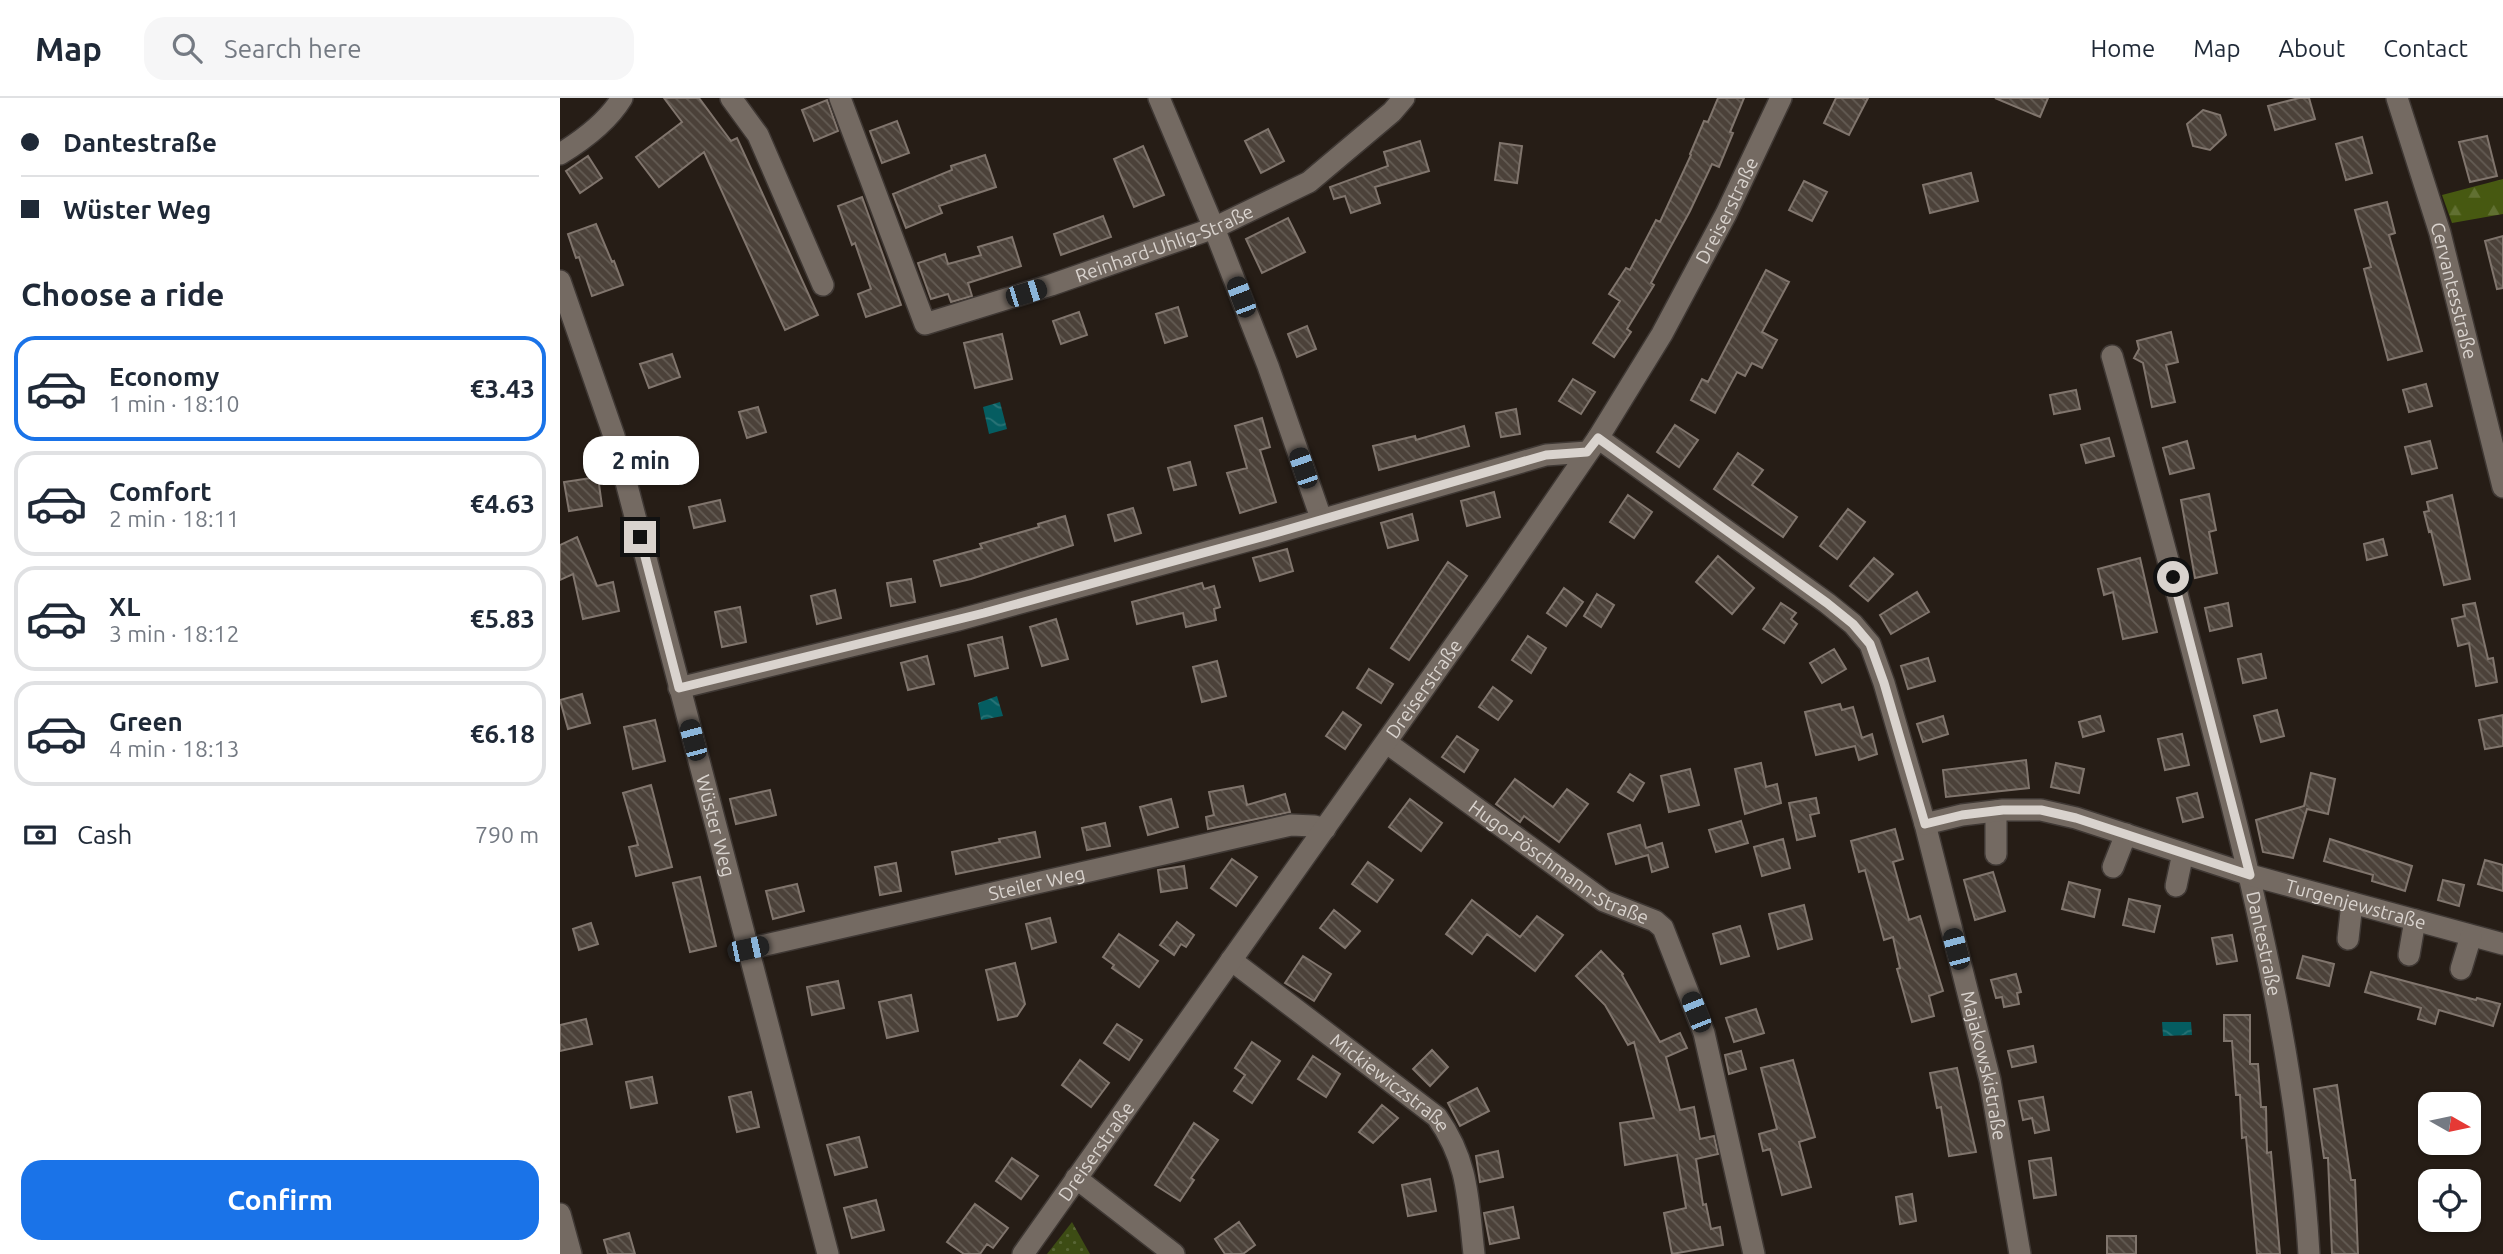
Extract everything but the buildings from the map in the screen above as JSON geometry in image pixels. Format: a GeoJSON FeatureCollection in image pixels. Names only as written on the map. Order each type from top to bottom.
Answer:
{"type":"FeatureCollection","features":[{"type":"Feature","properties":{"kind":"street"},"geometry":{"type":"LineString","coordinates":[[731,98],[758,135],[822,285]]}},
{"type":"Feature","properties":{"kind":"street","name":"Reinhard-Uhlig-Straße"},"geometry":{"type":"LineString","coordinates":[[840,98],[925,324],[1051,285],[1214,228],[1309,182],[1392,112],[1404,98]]}},
{"type":"Feature","properties":{"kind":"street"},"geometry":{"type":"LineString","coordinates":[[1159,98],[1268,366],[1321,518]]}},
{"type":"Feature","properties":{"kind":"street","name":"Dreiserstraße"},"geometry":{"type":"LineString","coordinates":[[1023,1254],[1387,743],[1593,445],[1662,334],[1726,214],[1781,98]]}},
{"type":"Feature","properties":{"kind":"street","name":"Cervantesstraße"},"geometry":{"type":"LineString","coordinates":[[2398,98],[2440,233],[2503,487]]}},
{"type":"Feature","properties":{"kind":"street"},"geometry":{"type":"LineString","coordinates":[[560,154],[573,146],[618,105]]}},
{"type":"Feature","properties":{"kind":"street","name":"Wüster Weg"},"geometry":{"type":"LineString","coordinates":[[560,281],[614,436],[828,1254]]}},
{"type":"Feature","properties":{"kind":"street","name":"Dantestraße"},"geometry":{"type":"LineString","coordinates":[[2112,356],[2166,550],[2250,875],[2295,1108],[2309,1254]]}},
{"type":"Feature","properties":{"kind":"street"},"geometry":{"type":"LineString","coordinates":[[679,688],[958,620],[1546,455],[1593,445]]}},
{"type":"Feature","properties":{"kind":"street","name":"Majakowskistraße"},"geometry":{"type":"LineString","coordinates":[[1593,445],[1827,603],[1853,624],[1870,644],[1925,824],[1990,1080],[2020,1254]]}},
{"type":"Feature","properties":{"kind":"street","name":"Hugo-Pöschmann-Straße"},"geometry":{"type":"LineString","coordinates":[[1387,743],[1604,901],[1655,921],[1663,928],[1704,1033],[1754,1254]]}},
{"type":"Feature","properties":{"kind":"street","name":"Turgenjewstraße"},"geometry":{"type":"LineString","coordinates":[[1925,824],[1962,815],[2041,810],[2126,834],[2250,875],[2503,944]]}},
{"type":"Feature","properties":{"kind":"street"},"geometry":{"type":"LineString","coordinates":[[1996,811],[1996,854]]}},
{"type":"Feature","properties":{"kind":"street","name":"Steiler Weg"},"geometry":{"type":"LineString","coordinates":[[748,949],[1291,825],[1325,829]]}},
{"type":"Feature","properties":{"kind":"street"},"geometry":{"type":"LineString","coordinates":[[2113,867],[2126,834]]}},
{"type":"Feature","properties":{"kind":"street"},"geometry":{"type":"LineString","coordinates":[[2176,886],[2183,853]]}},
{"type":"Feature","properties":{"kind":"street"},"geometry":{"type":"LineString","coordinates":[[2348,939],[2352,903]]}},
{"type":"Feature","properties":{"kind":"street"},"geometry":{"type":"LineString","coordinates":[[2409,955],[2415,920]]}},
{"type":"Feature","properties":{"kind":"street"},"geometry":{"type":"LineString","coordinates":[[2461,969],[2471,936]]}},
{"type":"Feature","properties":{"kind":"street","name":"Mickiewiczstraße"},"geometry":{"type":"LineString","coordinates":[[1231,960],[1437,1117],[1451,1136],[1461,1159],[1474,1254]]}},
{"type":"Feature","properties":{"kind":"street"},"geometry":{"type":"LineString","coordinates":[[1076,1178],[1174,1254]]}},
{"type":"Feature","properties":{"kind":"street"},"geometry":{"type":"LineString","coordinates":[[560,1214],[571,1254]]}},
{"type":"Feature","properties":{"kind":"green space"},"geometry":{"type":"Polygon","coordinates":[[[2503,179],[2503,214],[2452,223],[2442,195],[2503,179]]]}},
{"type":"Feature","properties":{"kind":"green space"},"geometry":{"type":"Polygon","coordinates":[[[1072,1222],[1090,1254],[1047,1254],[1072,1222]]]}},
{"type":"Feature","properties":{"kind":"water"},"geometry":{"type":"Polygon","coordinates":[[[1000,402],[1007,429],[989,434],[983,407],[1000,402]]]}},
{"type":"Feature","properties":{"kind":"water"},"geometry":{"type":"Polygon","coordinates":[[[997,696],[1003,716],[981,720],[978,703],[997,696]]]}},
{"type":"Feature","properties":{"kind":"water"},"geometry":{"type":"Polygon","coordinates":[[[2162,1022],[2191,1022],[2192,1035],[2163,1036],[2162,1022]]]}},
{"type":"Feature","properties":{"kind":"route"},"geometry":{"type":"LineString","coordinates":[[640,537],[679,688],[984,613],[1546,455],[1587,452],[1598,438],[1827,603],[1853,624],[1870,644],[1925,824],[1962,815],[2003,810],[2041,810],[2076,818],[2250,875],[2173,577]]}}]}
